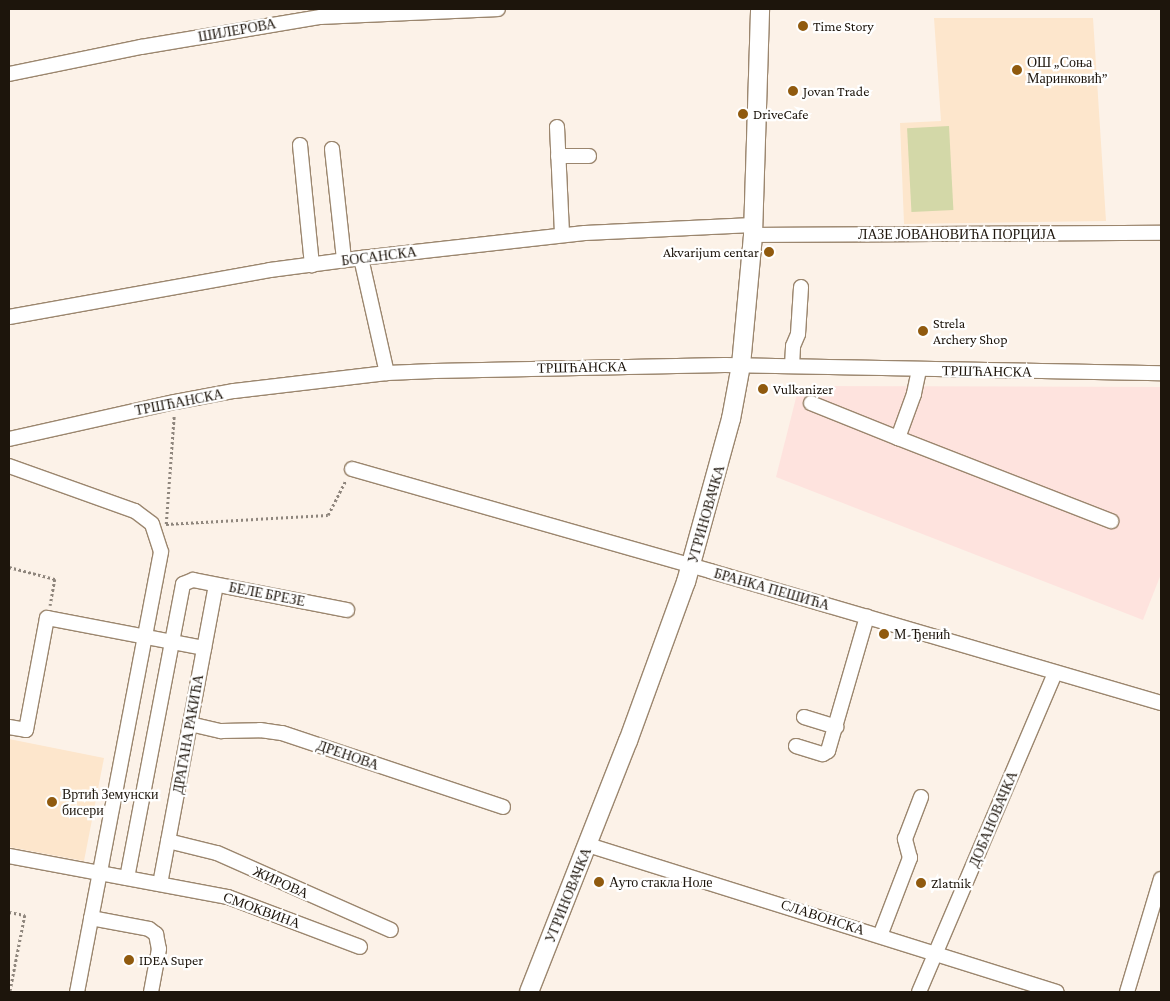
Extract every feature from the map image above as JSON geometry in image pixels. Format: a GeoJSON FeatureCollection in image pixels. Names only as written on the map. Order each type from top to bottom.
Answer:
{"type":"FeatureCollection","features":[{"type":"Feature","properties":{"kind":"main road","name":"УГРИНОВАЧКА"},"geometry":{"type":"LineString","coordinates":[[529,992],[628,741],[691,566],[728,434],[741,365],[753,230],[760,9]]}},
{"type":"Feature","properties":{"kind":"street","name":"ШИЛЕРОВА"},"geometry":{"type":"LineString","coordinates":[[9,74],[141,47],[321,17],[498,9]]}},
{"type":"Feature","properties":{"kind":"street"},"geometry":{"type":"LineString","coordinates":[[557,127],[562,235]]}},
{"type":"Feature","properties":{"kind":"street"},"geometry":{"type":"LineString","coordinates":[[300,145],[312,265]]}},
{"type":"Feature","properties":{"kind":"street"},"geometry":{"type":"LineString","coordinates":[[332,148],[344,260]]}},
{"type":"Feature","properties":{"kind":"street"},"geometry":{"type":"LineString","coordinates":[[558,156],[589,156]]}},
{"type":"Feature","properties":{"kind":"street","name":"ЛАЗЕ ЈОВАНОВИЋА ПОРЦИЈА"},"geometry":{"type":"LineString","coordinates":[[753,230],[1161,232]]}},
{"type":"Feature","properties":{"kind":"street","name":"БОСАНСКА"},"geometry":{"type":"LineString","coordinates":[[9,317],[270,270],[361,258],[562,235],[753,230]]}},
{"type":"Feature","properties":{"kind":"street"},"geometry":{"type":"LineString","coordinates":[[361,258],[387,373]]}},
{"type":"Feature","properties":{"kind":"street"},"geometry":{"type":"LineString","coordinates":[[792,366],[793,346],[798,334],[801,287]]}},
{"type":"Feature","properties":{"kind":"street","name":"ТРШЋАНСКА"},"geometry":{"type":"LineString","coordinates":[[9,439],[175,402],[234,391],[387,373],[553,367],[741,365],[919,370],[1161,373]]}},
{"type":"Feature","properties":{"kind":"street"},"geometry":{"type":"LineString","coordinates":[[898,438],[914,394],[919,370]]}},
{"type":"Feature","properties":{"kind":"street"},"geometry":{"type":"LineString","coordinates":[[811,403],[1111,521]]}},
{"type":"Feature","properties":{"kind":"street"},"geometry":{"type":"LineString","coordinates":[[9,466],[135,511],[152,524],[159,544],[160,561],[76,992]]}},
{"type":"Feature","properties":{"kind":"street","name":"БРАНКА ПЕШИЋА"},"geometry":{"type":"LineString","coordinates":[[352,469],[1161,703]]}},
{"type":"Feature","properties":{"kind":"street","name":"БЕЛЕ БРЕЗЕ"},"geometry":{"type":"LineString","coordinates":[[172,642],[183,584],[187,580],[348,610]]}},
{"type":"Feature","properties":{"kind":"street","name":"ДРАГАНА РАКИЋА"},"geometry":{"type":"LineString","coordinates":[[160,884],[216,585]]}},
{"type":"Feature","properties":{"kind":"street"},"geometry":{"type":"LineString","coordinates":[[796,746],[826,754],[836,727],[867,617]]}},
{"type":"Feature","properties":{"kind":"street"},"geometry":{"type":"LineString","coordinates":[[9,727],[26,730],[47,618],[204,648]]}},
{"type":"Feature","properties":{"kind":"street"},"geometry":{"type":"LineString","coordinates":[[127,878],[172,642]]}},
{"type":"Feature","properties":{"kind":"street","name":"ДОБАНОВАЧКА"},"geometry":{"type":"LineString","coordinates":[[919,992],[1055,672]]}},
{"type":"Feature","properties":{"kind":"street"},"geometry":{"type":"LineString","coordinates":[[804,717],[836,727]]}},
{"type":"Feature","properties":{"kind":"street","name":"ДРЕНОВА"},"geometry":{"type":"LineString","coordinates":[[190,724],[221,731],[260,730],[282,733],[503,807]]}},
{"type":"Feature","properties":{"kind":"street"},"geometry":{"type":"LineString","coordinates":[[880,936],[910,858],[905,839],[921,798]]}},
{"type":"Feature","properties":{"kind":"street","name":"ЖИРОВА"},"geometry":{"type":"LineString","coordinates":[[168,841],[217,853],[391,930]]}},
{"type":"Feature","properties":{"kind":"street","name":"СЛАВОНСКА"},"geometry":{"type":"LineString","coordinates":[[588,845],[1057,992]]}},
{"type":"Feature","properties":{"kind":"street"},"geometry":{"type":"LineString","coordinates":[[9,856],[100,873]]}},
{"type":"Feature","properties":{"kind":"street","name":"СМОКВИНА"},"geometry":{"type":"LineString","coordinates":[[100,873],[228,897],[360,947]]}},
{"type":"Feature","properties":{"kind":"street"},"geometry":{"type":"LineString","coordinates":[[1127,992],[1161,879]]}},
{"type":"Feature","properties":{"kind":"street"},"geometry":{"type":"LineString","coordinates":[[91,918],[149,929],[156,934],[158,948],[151,992]]}},
{"type":"Feature","properties":{"kind":"path"},"geometry":{"type":"LineString","coordinates":[[166,524],[175,402]]}},
{"type":"Feature","properties":{"kind":"path"},"geometry":{"type":"LineString","coordinates":[[152,524],[328,515],[352,469]]}},
{"type":"Feature","properties":{"kind":"path"},"geometry":{"type":"LineString","coordinates":[[9,567],[55,578],[47,618]]}},
{"type":"Feature","properties":{"kind":"path"},"geometry":{"type":"LineString","coordinates":[[9,912],[25,915],[10,992]]}},
{"type":"Feature","properties":{"kind":"shaded area","name":"ОШ „Соња Маринковић”"},"geometry":{"type":"Polygon","coordinates":[[[934,18],[1093,18],[1106,221],[904,224],[900,123],[941,121],[934,18]]]}},
{"type":"Feature","properties":{"kind":"shaded area"},"geometry":{"type":"Polygon","coordinates":[[[799,386],[1161,387],[1161,574],[1143,620],[776,477],[799,386]]]}},
{"type":"Feature","properties":{"kind":"shaded area","name":"Вртић Земунски бисери"},"geometry":{"type":"Polygon","coordinates":[[[9,739],[104,758],[84,861],[9,847],[9,739]]]}},
{"type":"Feature","properties":{"kind":"green space"},"geometry":{"type":"Polygon","coordinates":[[[949,126],[953,210],[911,212],[907,128],[949,126]]]}},
{"type":"Feature","properties":{"kind":"place","name":"Time Story"},"geometry":{"type":"Point","coordinates":[803,26]}},
{"type":"Feature","properties":{"kind":"place","name":"ОШ „Соња Маринковић”"},"geometry":{"type":"Point","coordinates":[1017,70]}},
{"type":"Feature","properties":{"kind":"place","name":"Jovan Trade"},"geometry":{"type":"Point","coordinates":[793,91]}},
{"type":"Feature","properties":{"kind":"place","name":"DriveCafe"},"geometry":{"type":"Point","coordinates":[743,114]}},
{"type":"Feature","properties":{"kind":"place","name":"Akvarijum centar"},"geometry":{"type":"Point","coordinates":[769,252]}},
{"type":"Feature","properties":{"kind":"place","name":"Strela Archery Shop"},"geometry":{"type":"Point","coordinates":[923,331]}},
{"type":"Feature","properties":{"kind":"place","name":"Vulkanizer"},"geometry":{"type":"Point","coordinates":[763,389]}},
{"type":"Feature","properties":{"kind":"place","name":"М-Ђенић"},"geometry":{"type":"Point","coordinates":[884,634]}},
{"type":"Feature","properties":{"kind":"place","name":"Вртић Земунски бисери"},"geometry":{"type":"Point","coordinates":[52,802]}},
{"type":"Feature","properties":{"kind":"place","name":"Ауто стакла Ноле"},"geometry":{"type":"Point","coordinates":[599,882]}},
{"type":"Feature","properties":{"kind":"place","name":"Zlatnik"},"geometry":{"type":"Point","coordinates":[921,883]}},
{"type":"Feature","properties":{"kind":"place","name":"IDEA Super"},"geometry":{"type":"Point","coordinates":[129,960]}}]}
